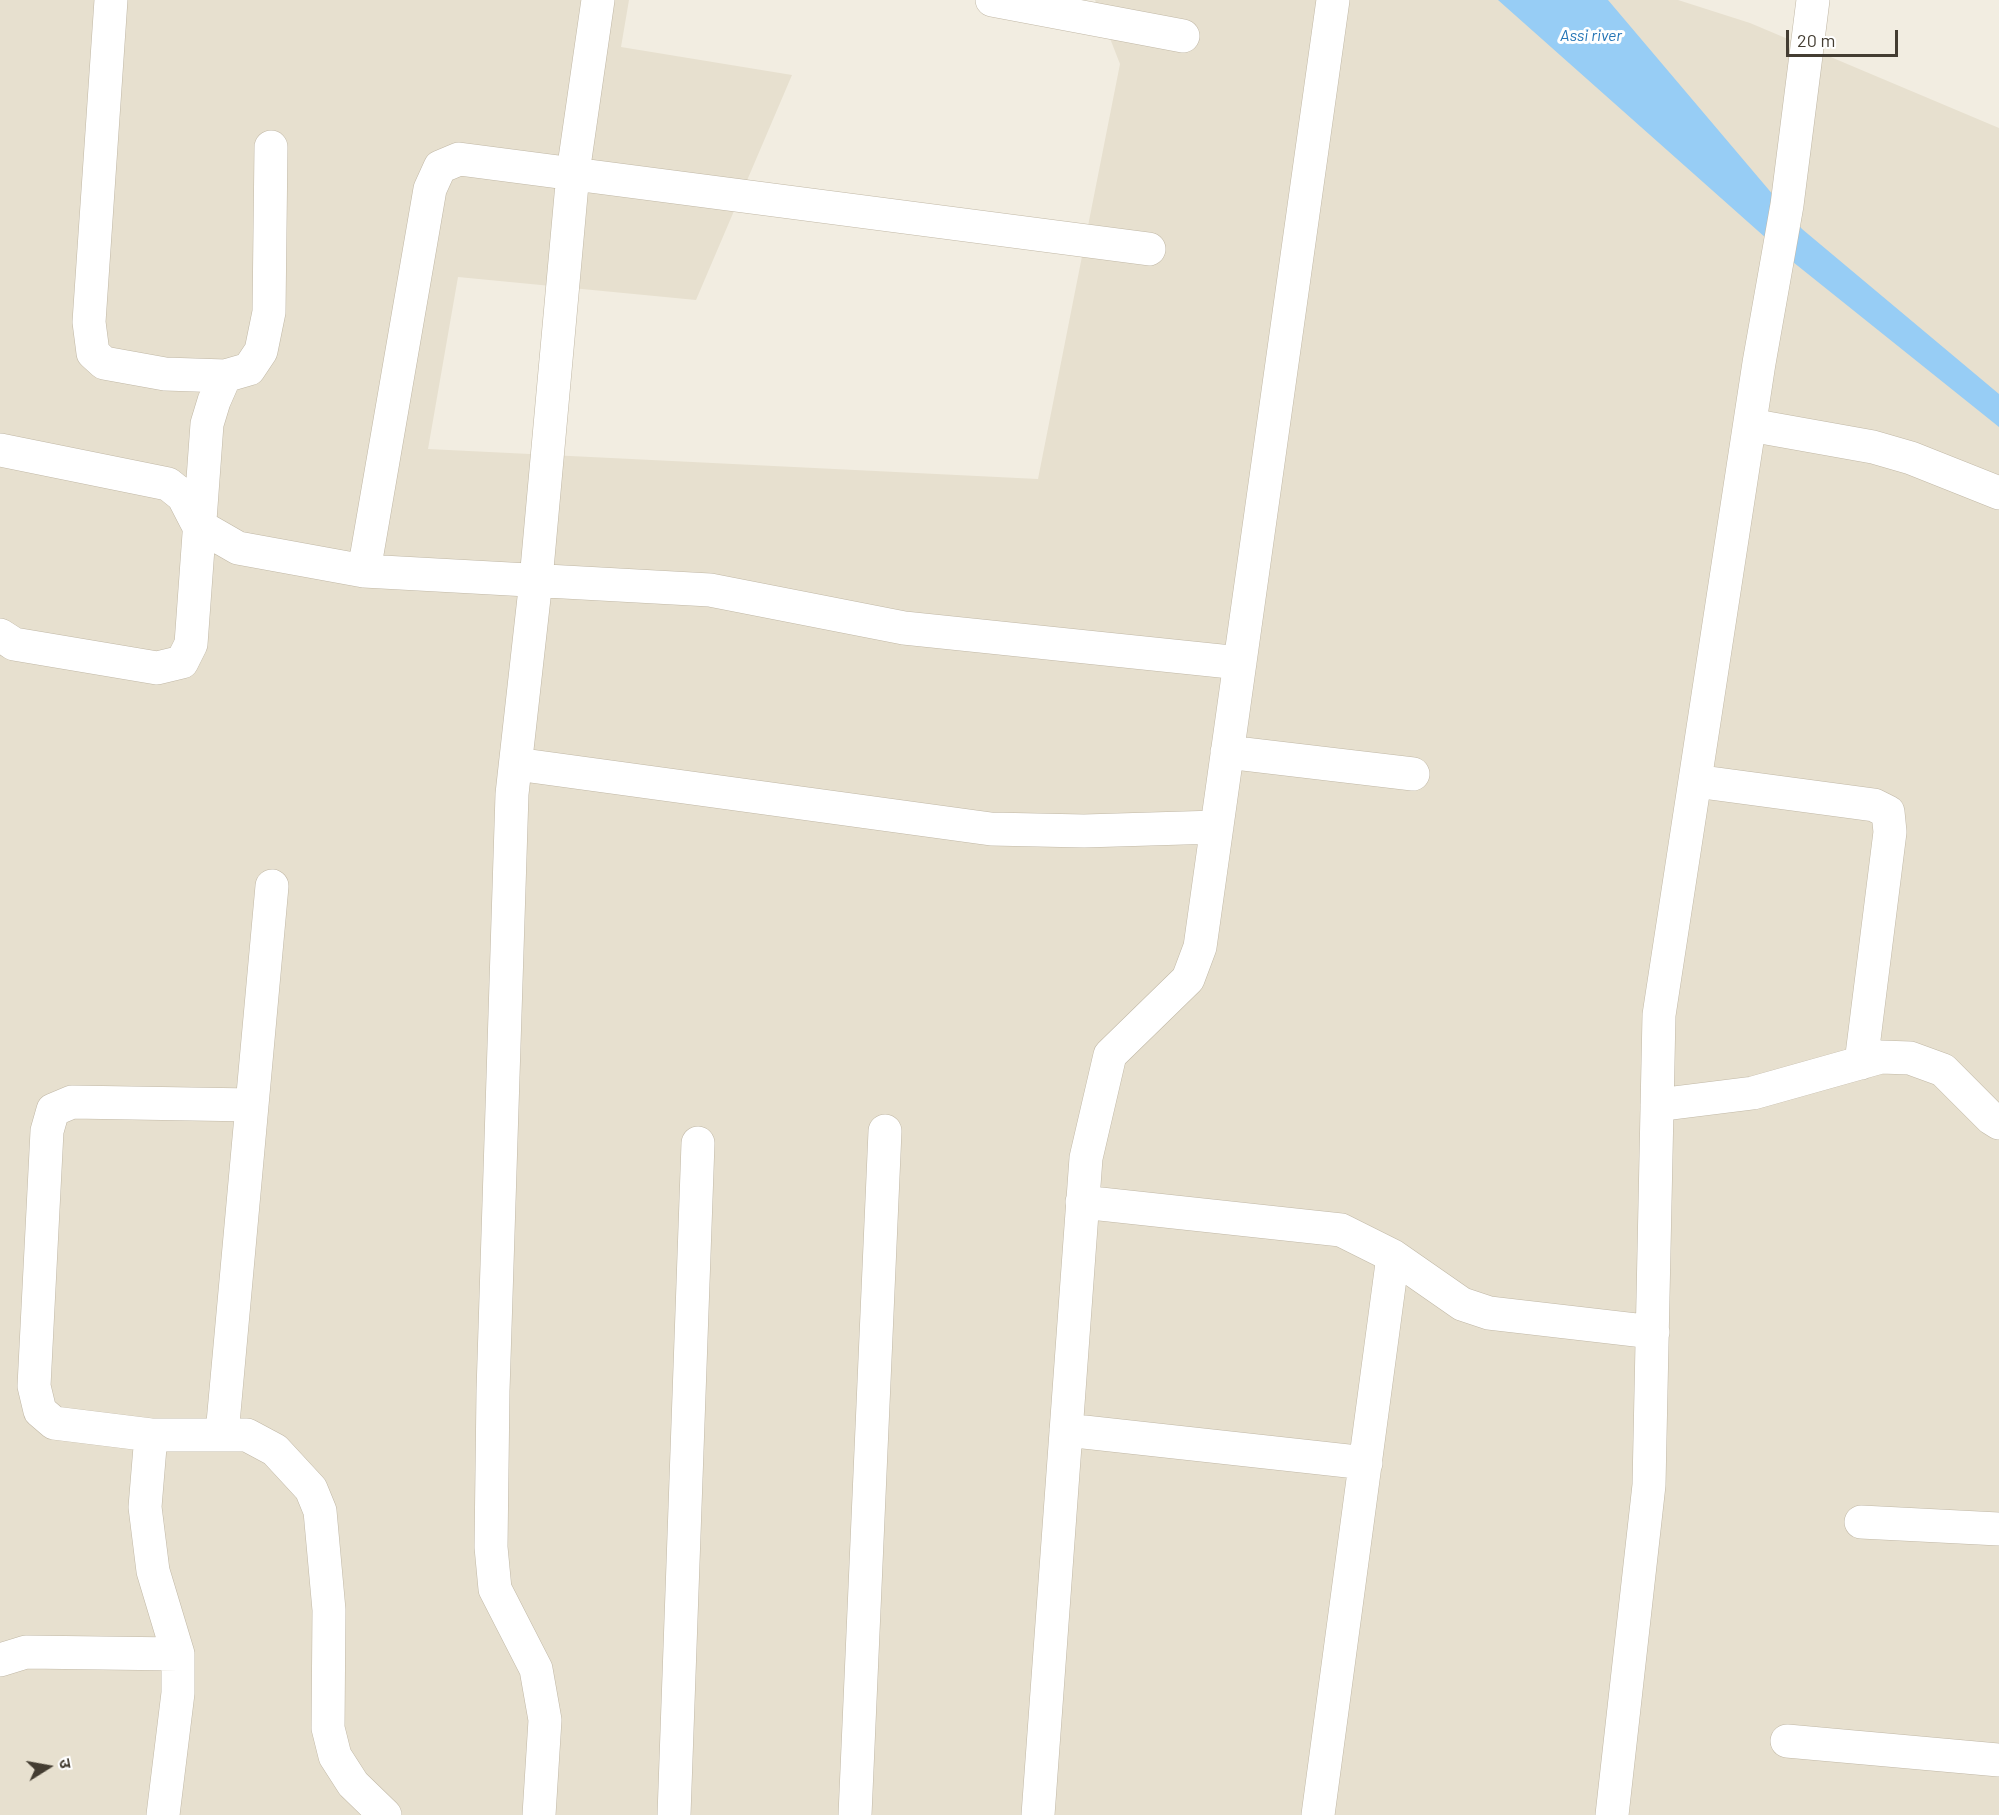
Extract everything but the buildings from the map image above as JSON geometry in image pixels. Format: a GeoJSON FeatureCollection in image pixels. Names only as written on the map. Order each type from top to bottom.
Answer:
{"type":"FeatureCollection","features":[{"type":"Feature","properties":{"kind":"street"},"geometry":{"type":"LineString","coordinates":[[111,0],[92,245],[89,322],[93,353],[104,363],[165,374],[225,376],[249,369],[261,351],[269,312],[271,147]]}},
{"type":"Feature","properties":{"kind":"street"},"geometry":{"type":"LineString","coordinates":[[539,1815],[545,1720],[536,1669],[495,1589],[491,1546],[493,1391],[516,764],[536,580],[573,173],[598,0]]}},
{"type":"Feature","properties":{"kind":"street"},"geometry":{"type":"LineString","coordinates":[[992,0],[1183,36]]}},
{"type":"Feature","properties":{"kind":"street"},"geometry":{"type":"LineString","coordinates":[[1038,1815],[1086,1158],[1110,1055],[1188,979],[1200,947],[1333,0]]}},
{"type":"Feature","properties":{"kind":"street"},"geometry":{"type":"LineString","coordinates":[[1612,1815],[1649,1485],[1659,1015],[1750,425],[1787,205],[1813,0]]}},
{"type":"Feature","properties":{"kind":"street"},"geometry":{"type":"LineString","coordinates":[[364,571],[430,189],[440,167],[459,159],[1149,249]]}},
{"type":"Feature","properties":{"kind":"street"},"geometry":{"type":"LineString","coordinates":[[0,634],[14,644],[157,668],[182,662],[191,644],[207,424],[225,376]]}},
{"type":"Feature","properties":{"kind":"street"},"geometry":{"type":"LineString","coordinates":[[1750,425],[1873,447],[1911,458],[1999,493]]}},
{"type":"Feature","properties":{"kind":"street"},"geometry":{"type":"LineString","coordinates":[[2,459],[168,484],[183,496],[198,525],[238,548],[364,571],[710,590],[904,628],[1240,663]]}},
{"type":"Feature","properties":{"kind":"street"},"geometry":{"type":"LineString","coordinates":[[1227,752],[1413,774]]}},
{"type":"Feature","properties":{"kind":"street"},"geometry":{"type":"LineString","coordinates":[[516,764],[991,829],[1084,831],[1217,827]]}},
{"type":"Feature","properties":{"kind":"street"},"geometry":{"type":"LineString","coordinates":[[1695,780],[1874,805],[1888,812],[1890,832],[1861,1063]]}},
{"type":"Feature","properties":{"kind":"street"},"geometry":{"type":"LineString","coordinates":[[222,1434],[272,886]]}},
{"type":"Feature","properties":{"kind":"street"},"geometry":{"type":"LineString","coordinates":[[1658,1105],[1753,1093],[1881,1057],[1910,1058],[1943,1070],[1991,1118],[1999,1123]]}},
{"type":"Feature","properties":{"kind":"street"},"geometry":{"type":"LineString","coordinates":[[252,1106],[72,1102],[53,1110],[47,1131],[34,1386],[40,1411],[54,1423],[151,1435],[247,1435],[275,1450],[311,1489],[320,1511],[329,1610],[328,1728],[335,1756],[353,1784],[385,1815]]}},
{"type":"Feature","properties":{"kind":"street"},"geometry":{"type":"LineString","coordinates":[[855,1815],[885,1131]]}},
{"type":"Feature","properties":{"kind":"street"},"geometry":{"type":"LineString","coordinates":[[674,1815],[698,1143]]}},
{"type":"Feature","properties":{"kind":"street"},"geometry":{"type":"LineString","coordinates":[[1082,1202],[1341,1230],[1393,1256],[1462,1304],[1489,1313],[1653,1332]]}},
{"type":"Feature","properties":{"kind":"street"},"geometry":{"type":"LineString","coordinates":[[1318,1815],[1393,1256]]}},
{"type":"Feature","properties":{"kind":"street"},"geometry":{"type":"LineString","coordinates":[[1066,1430],[1366,1463]]}},
{"type":"Feature","properties":{"kind":"street"},"geometry":{"type":"LineString","coordinates":[[151,1435],[145,1507],[153,1571],[178,1654],[178,1693],[163,1815]]}},
{"type":"Feature","properties":{"kind":"street"},"geometry":{"type":"LineString","coordinates":[[1861,1522],[1999,1529]]}},
{"type":"Feature","properties":{"kind":"street"},"geometry":{"type":"LineString","coordinates":[[0,1660],[27,1652],[178,1654]]}},
{"type":"Feature","properties":{"kind":"street"},"geometry":{"type":"LineString","coordinates":[[1787,1741],[1999,1760]]}},
{"type":"Feature","properties":{"kind":"shaded area"},"geometry":{"type":"Polygon","coordinates":[[[0,0],[629,0],[621,47],[792,75],[696,300],[458,277],[428,449],[1038,479],[1120,64],[1095,0],[1678,0],[1750,23],[1999,128],[1999,1815],[0,1815],[0,0]]]}},
{"type":"Feature","properties":{"kind":"water","name":"Assi river"},"geometry":{"type":"Polygon","coordinates":[[[1498,0],[1608,0],[1802,229],[1999,394],[1999,427],[1793,262],[1498,0]]]}}]}
